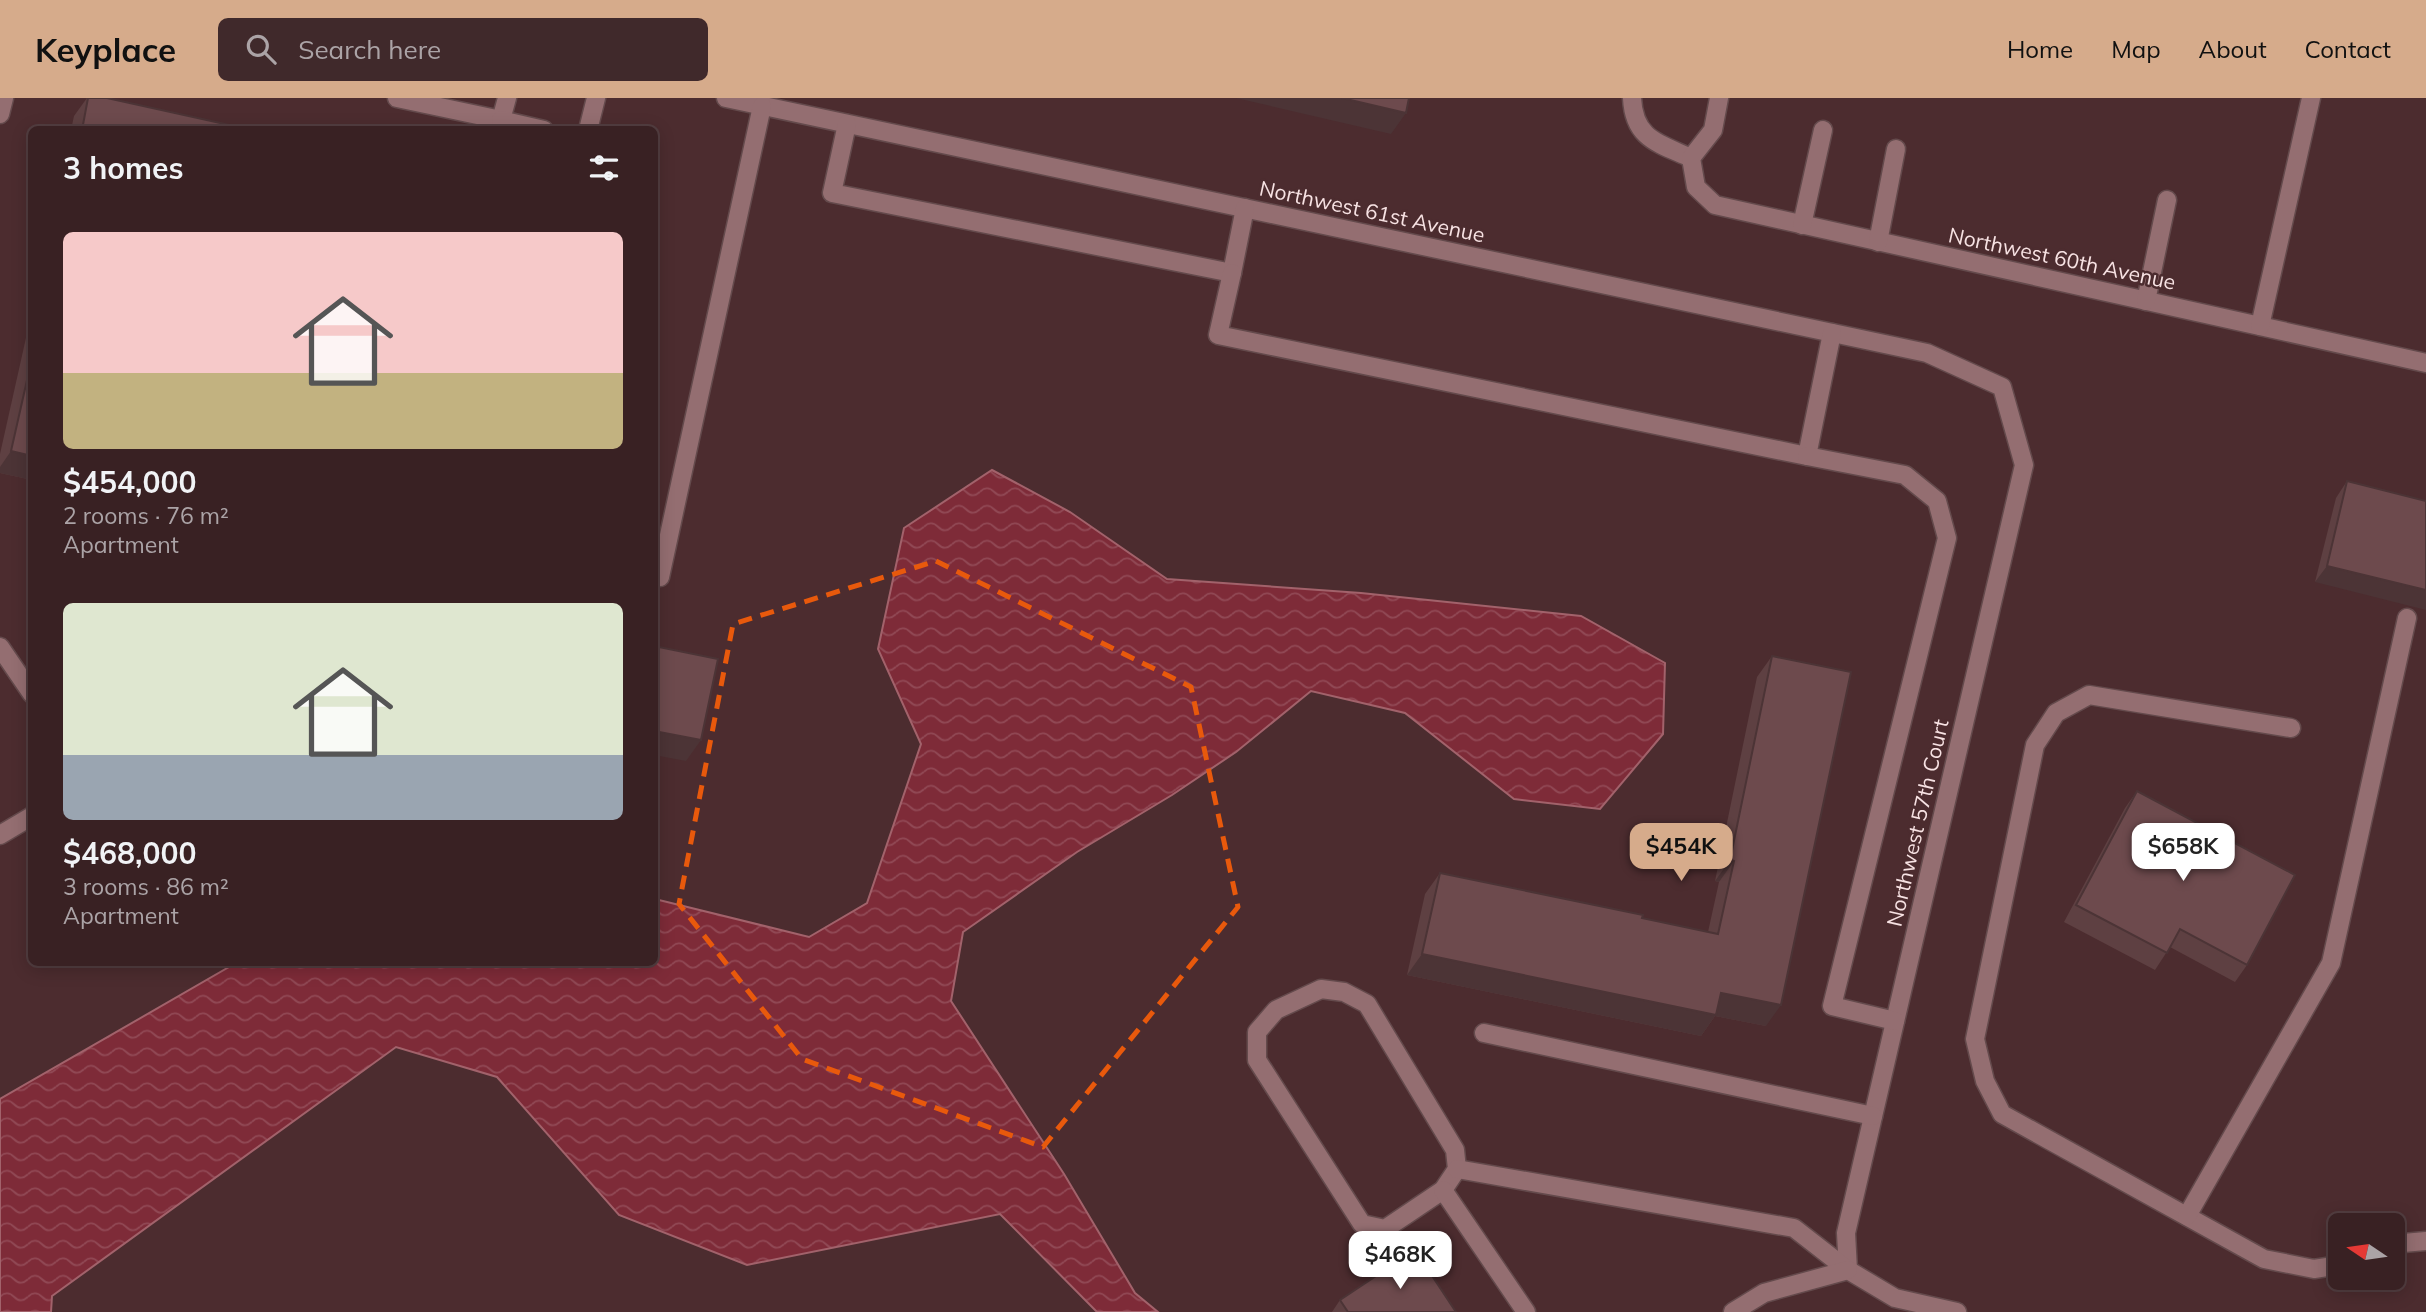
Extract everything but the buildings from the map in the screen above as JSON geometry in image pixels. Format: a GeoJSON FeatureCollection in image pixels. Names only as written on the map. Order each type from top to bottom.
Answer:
{"type":"FeatureCollection","features":[{"type":"Feature","properties":{"kind":"lane"},"geometry":{"type":"LineString","coordinates":[[0,114],[4,98]]}},
{"type":"Feature","properties":{"kind":"lane"},"geometry":{"type":"LineString","coordinates":[[397,98],[527,126]]}},
{"type":"Feature","properties":{"kind":"lane"},"geometry":{"type":"LineString","coordinates":[[501,120],[507,98]]}},
{"type":"Feature","properties":{"kind":"lane"},"geometry":{"type":"LineString","coordinates":[[589,126],[596,98]]}},
{"type":"Feature","properties":{"kind":"lane","name":"Northwest 61st Avenue"},"geometry":{"type":"LineString","coordinates":[[726,98],[1927,353],[2002,387]]}},
{"type":"Feature","properties":{"kind":"lane"},"geometry":{"type":"LineString","coordinates":[[1632,98],[1633,113],[1648,139],[1690,158],[1713,130],[1719,98]]}},
{"type":"Feature","properties":{"kind":"lane"},"geometry":{"type":"LineString","coordinates":[[2260,326],[2311,98]]}},
{"type":"Feature","properties":{"kind":"lane"},"geometry":{"type":"LineString","coordinates":[[658,577],[762,106]]}},
{"type":"Feature","properties":{"kind":"lane"},"geometry":{"type":"LineString","coordinates":[[847,124],[832,193],[1232,273]]}},
{"type":"Feature","properties":{"kind":"lane"},"geometry":{"type":"LineString","coordinates":[[1802,226],[1823,130]]}},
{"type":"Feature","properties":{"kind":"lane"},"geometry":{"type":"LineString","coordinates":[[1878,242],[1896,149]]}},
{"type":"Feature","properties":{"kind":"lane","name":"Northwest 60th Avenue"},"geometry":{"type":"LineString","coordinates":[[1690,158],[1696,187],[1715,205],[2426,363]]}},
{"type":"Feature","properties":{"kind":"lane"},"geometry":{"type":"LineString","coordinates":[[2146,301],[2167,200]]}},
{"type":"Feature","properties":{"kind":"lane"},"geometry":{"type":"LineString","coordinates":[[1245,208],[1218,335],[1905,475],[1937,501],[1947,538],[1832,1006],[1895,1021]]}},
{"type":"Feature","properties":{"kind":"lane"},"geometry":{"type":"LineString","coordinates":[[1807,456],[1832,333]]}},
{"type":"Feature","properties":{"kind":"lane","name":"Northwest 57th Court"},"geometry":{"type":"LineString","coordinates":[[1848,1270],[1846,1233],[2024,465],[2002,387]]}},
{"type":"Feature","properties":{"kind":"lane"},"geometry":{"type":"LineString","coordinates":[[2187,1216],[2331,962],[2407,618]]}},
{"type":"Feature","properties":{"kind":"lane"},"geometry":{"type":"LineString","coordinates":[[0,646],[28,688]]}},
{"type":"Feature","properties":{"kind":"lane"},"geometry":{"type":"LineString","coordinates":[[2291,728],[2088,695],[2056,713],[2035,745],[1975,1039],[1985,1081],[2002,1114],[2264,1258],[2314,1269],[2328,1267]]}},
{"type":"Feature","properties":{"kind":"lane"},"geometry":{"type":"LineString","coordinates":[[0,835],[28,818]]}},
{"type":"Feature","properties":{"kind":"lane"},"geometry":{"type":"LineString","coordinates":[[1321,989],[1344,992],[1367,1004],[1455,1150],[1457,1169],[1443,1190],[1385,1229],[1362,1224],[1256,1060],[1257,1032],[1276,1010],[1321,989]]}},
{"type":"Feature","properties":{"kind":"lane"},"geometry":{"type":"LineString","coordinates":[[1484,1033],[1873,1116]]}},
{"type":"Feature","properties":{"kind":"lane"},"geometry":{"type":"LineString","coordinates":[[1457,1169],[1794,1228],[1848,1270],[1895,1298],[1957,1312]]}},
{"type":"Feature","properties":{"kind":"lane"},"geometry":{"type":"LineString","coordinates":[[1443,1190],[1526,1312]]}},
{"type":"Feature","properties":{"kind":"lane"},"geometry":{"type":"LineString","coordinates":[[2405,1243],[2426,1241]]}},
{"type":"Feature","properties":{"kind":"lane"},"geometry":{"type":"LineString","coordinates":[[1733,1312],[1764,1293],[1848,1270]]}},
{"type":"Feature","properties":{"kind":"highlighted area"},"geometry":{"type":"Polygon","coordinates":[[[936,561],[1191,687],[1238,907],[1043,1147],[802,1059],[679,904],[733,624],[936,561]]]}},
{"type":"Feature","properties":{"kind":"water"},"geometry":{"type":"Polygon","coordinates":[[[992,470],[1070,512],[1167,579],[1361,593],[1581,616],[1665,663],[1663,734],[1600,809],[1514,799],[1405,713],[1311,691],[1236,752],[1172,795],[1077,852],[963,932],[951,1001],[1064,1174],[1135,1293],[1158,1312],[1097,1312],[1000,1214],[747,1265],[619,1215],[497,1077],[396,1047],[52,1296],[51,1312],[0,1312],[0,1099],[231,966],[658,966],[658,900],[809,937],[867,903],[921,744],[878,649],[904,528],[992,470]]]}}]}
